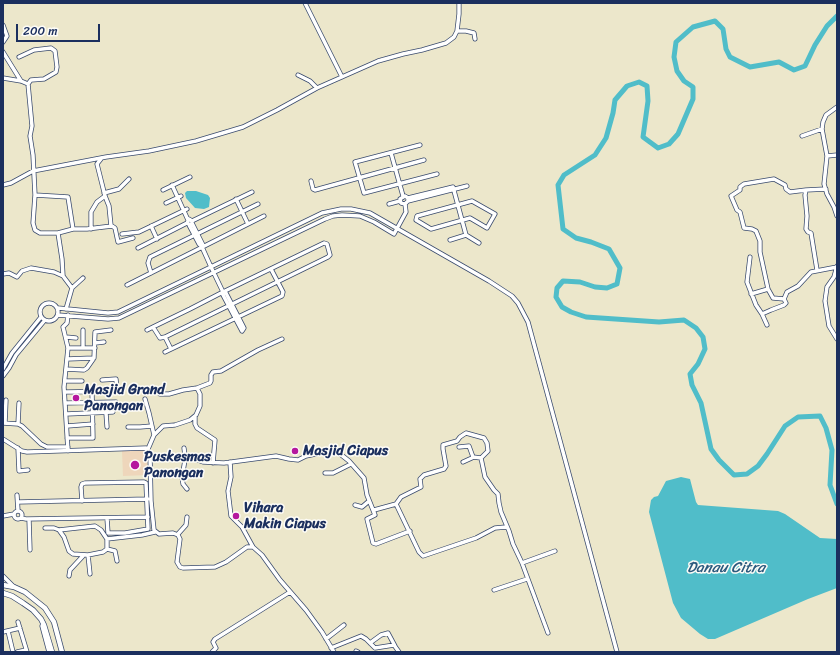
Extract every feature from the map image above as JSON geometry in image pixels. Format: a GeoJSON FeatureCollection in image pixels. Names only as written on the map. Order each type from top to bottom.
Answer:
{"type":"FeatureCollection","features":[{"type":"Feature","properties":{"kind":"main road"},"geometry":{"type":"LineString","coordinates":[[3,586],[12,587],[30,595],[45,608],[54,622],[62,652]]}},
{"type":"Feature","properties":{"kind":"main road"},"geometry":{"type":"LineString","coordinates":[[12,587],[5,593],[20,600],[33,610],[43,623],[50,650]]}},
{"type":"Feature","properties":{"kind":"street"},"geometry":{"type":"LineString","coordinates":[[305,3],[342,77]]}},
{"type":"Feature","properties":{"kind":"street"},"geometry":{"type":"LineString","coordinates":[[3,185],[33,171],[174,146],[238,128],[277,110],[317,88],[385,58],[443,44],[452,39],[457,31],[459,3]]}},
{"type":"Feature","properties":{"kind":"street"},"geometry":{"type":"LineString","coordinates":[[3,25],[7,36],[3,42]]}},
{"type":"Feature","properties":{"kind":"street"},"geometry":{"type":"LineString","coordinates":[[457,31],[474,33],[475,39]]}},
{"type":"Feature","properties":{"kind":"street"},"geometry":{"type":"LineString","coordinates":[[19,57],[34,50],[51,48],[55,51],[57,67],[56,72],[44,79],[31,80],[28,84],[32,126],[30,136],[33,155],[35,195],[33,223],[35,230],[40,233],[58,233],[73,229],[114,226],[118,242],[133,238]]}},
{"type":"Feature","properties":{"kind":"street"},"geometry":{"type":"LineString","coordinates":[[3,52],[21,81]]}},
{"type":"Feature","properties":{"kind":"street"},"geometry":{"type":"LineString","coordinates":[[298,75],[310,81],[317,88]]}},
{"type":"Feature","properties":{"kind":"street"},"geometry":{"type":"LineString","coordinates":[[3,78],[21,81],[28,84]]}},
{"type":"Feature","properties":{"kind":"street"},"geometry":{"type":"LineString","coordinates":[[837,107],[826,115],[822,129],[827,156],[824,184],[837,216]]}},
{"type":"Feature","properties":{"kind":"street"},"geometry":{"type":"LineString","coordinates":[[802,136],[822,129]]}},
{"type":"Feature","properties":{"kind":"street"},"geometry":{"type":"LineString","coordinates":[[420,145],[355,162],[364,193],[437,174]]}},
{"type":"Feature","properties":{"kind":"street"},"geometry":{"type":"LineString","coordinates":[[41,317],[45,320],[52,321],[58,315],[108,319],[119,318],[333,216],[360,216],[374,222],[394,234],[406,212],[407,201],[403,196],[391,153]]}},
{"type":"Feature","properties":{"kind":"street"},"geometry":{"type":"LineString","coordinates":[[827,156],[837,155]]}},
{"type":"Feature","properties":{"kind":"street"},"geometry":{"type":"LineString","coordinates":[[101,159],[97,164],[108,206],[111,226]]}},
{"type":"Feature","properties":{"kind":"street"},"geometry":{"type":"LineString","coordinates":[[311,181],[313,189],[315,190],[424,160]]}},
{"type":"Feature","properties":{"kind":"street"},"geometry":{"type":"LineString","coordinates":[[163,190],[190,177]]}},
{"type":"Feature","properties":{"kind":"street"},"geometry":{"type":"LineString","coordinates":[[91,228],[91,212],[98,202],[104,195],[119,189],[129,179]]}},
{"type":"Feature","properties":{"kind":"street"},"geometry":{"type":"LineString","coordinates":[[784,299],[773,298],[768,289],[760,252],[760,241],[756,231],[744,228],[740,212],[737,210],[731,196],[740,190],[740,187],[744,184],[774,179],[785,185],[787,191],[791,192],[826,189]]}},
{"type":"Feature","properties":{"kind":"street"},"geometry":{"type":"LineString","coordinates":[[172,185],[185,209],[196,235],[203,245],[202,247],[211,267],[223,292],[226,293],[236,318],[244,328],[240,332]]}},
{"type":"Feature","properties":{"kind":"street"},"geometry":{"type":"LineString","coordinates":[[389,204],[400,201],[403,204],[407,201],[467,186]]}},
{"type":"Feature","properties":{"kind":"street"},"geometry":{"type":"LineString","coordinates":[[454,189],[466,235],[479,243]]}},
{"type":"Feature","properties":{"kind":"street"},"geometry":{"type":"LineString","coordinates":[[806,190],[806,229],[810,233],[817,270]]}},
{"type":"Feature","properties":{"kind":"street"},"geometry":{"type":"LineString","coordinates":[[138,248],[252,192]]}},
{"type":"Feature","properties":{"kind":"street"},"geometry":{"type":"LineString","coordinates":[[35,195],[68,197],[73,229]]}},
{"type":"Feature","properties":{"kind":"street"},"geometry":{"type":"LineString","coordinates":[[400,201],[403,196]]}},
{"type":"Feature","properties":{"kind":"street"},"geometry":{"type":"LineString","coordinates":[[166,204],[179,197]]}},
{"type":"Feature","properties":{"kind":"street"},"geometry":{"type":"LineString","coordinates":[[236,199],[248,224]]}},
{"type":"Feature","properties":{"kind":"street"},"geometry":{"type":"LineString","coordinates":[[472,201],[495,214],[487,228],[470,218],[432,229],[416,220],[417,216],[458,205],[472,201]]}},
{"type":"Feature","properties":{"kind":"street"},"geometry":{"type":"LineString","coordinates":[[151,273],[148,259],[258,204]]}},
{"type":"Feature","properties":{"kind":"street"},"geometry":{"type":"LineString","coordinates":[[122,234],[139,232],[185,209]]}},
{"type":"Feature","properties":{"kind":"street"},"geometry":{"type":"LineString","coordinates":[[3,369],[41,317],[40,310],[45,304],[52,304],[58,308],[66,309],[108,313],[118,312],[312,217],[332,210],[351,209],[370,213],[502,289],[518,303],[526,318],[618,652]]}},
{"type":"Feature","properties":{"kind":"street"},"geometry":{"type":"LineString","coordinates":[[127,284],[264,216]]}},
{"type":"Feature","properties":{"kind":"street"},"geometry":{"type":"LineString","coordinates":[[151,226],[157,239]]}},
{"type":"Feature","properties":{"kind":"street"},"geometry":{"type":"LineString","coordinates":[[58,233],[63,276]]}},
{"type":"Feature","properties":{"kind":"street"},"geometry":{"type":"LineString","coordinates":[[450,240],[466,235]]}},
{"type":"Feature","properties":{"kind":"street"},"geometry":{"type":"LineString","coordinates":[[147,330],[153,327],[223,292],[325,244],[330,255],[165,337],[160,338],[153,327]]}},
{"type":"Feature","properties":{"kind":"street"},"geometry":{"type":"LineString","coordinates":[[750,257],[747,280],[751,294],[767,325]]}},
{"type":"Feature","properties":{"kind":"street"},"geometry":{"type":"LineString","coordinates":[[762,314],[784,306],[786,303],[784,299],[787,292],[798,286],[811,272],[837,266],[836,277],[827,287],[825,301],[829,326],[837,338]]}},
{"type":"Feature","properties":{"kind":"street"},"geometry":{"type":"LineString","coordinates":[[3,274],[9,273],[18,277],[22,271],[30,268],[54,272],[63,276],[72,288],[72,293],[66,309]]}},
{"type":"Feature","properties":{"kind":"street"},"geometry":{"type":"LineString","coordinates":[[166,352],[282,296],[283,292],[271,269]]}},
{"type":"Feature","properties":{"kind":"street"},"geometry":{"type":"LineString","coordinates":[[72,288],[83,278]]}},
{"type":"Feature","properties":{"kind":"street"},"geometry":{"type":"LineString","coordinates":[[751,294],[768,289]]}},
{"type":"Feature","properties":{"kind":"street"},"geometry":{"type":"LineString","coordinates":[[58,308],[58,315]]}},
{"type":"Feature","properties":{"kind":"street"},"geometry":{"type":"LineString","coordinates":[[68,315],[67,323],[62,327],[68,348],[65,381],[68,449]]}},
{"type":"Feature","properties":{"kind":"street"},"geometry":{"type":"LineString","coordinates":[[3,376],[9,368],[14,354],[45,320]]}},
{"type":"Feature","properties":{"kind":"street"},"geometry":{"type":"LineString","coordinates":[[83,330],[83,348]]}},
{"type":"Feature","properties":{"kind":"street"},"geometry":{"type":"LineString","coordinates":[[66,369],[86,370],[94,358],[94,333],[96,331],[111,330]]}},
{"type":"Feature","properties":{"kind":"street"},"geometry":{"type":"LineString","coordinates":[[66,337],[76,338]]}},
{"type":"Feature","properties":{"kind":"street"},"geometry":{"type":"LineString","coordinates":[[165,337],[171,349]]}},
{"type":"Feature","properties":{"kind":"street"},"geometry":{"type":"LineString","coordinates":[[160,394],[168,394],[210,384],[211,375],[213,372],[221,371],[261,348],[282,339]]}},
{"type":"Feature","properties":{"kind":"street"},"geometry":{"type":"LineString","coordinates":[[95,343],[104,342]]}},
{"type":"Feature","properties":{"kind":"street"},"geometry":{"type":"LineString","coordinates":[[68,348],[95,348]]}},
{"type":"Feature","properties":{"kind":"street"},"geometry":{"type":"LineString","coordinates":[[67,359],[94,358]]}},
{"type":"Feature","properties":{"kind":"street"},"geometry":{"type":"LineString","coordinates":[[102,380],[116,379],[117,390]]}},
{"type":"Feature","properties":{"kind":"street"},"geometry":{"type":"LineString","coordinates":[[65,381],[82,381]]}},
{"type":"Feature","properties":{"kind":"street"},"geometry":{"type":"LineString","coordinates":[[155,532],[151,501],[150,456],[148,449],[154,435],[164,425],[175,425],[190,420],[195,416],[200,406],[200,394],[197,388]]}},
{"type":"Feature","properties":{"kind":"street"},"geometry":{"type":"LineString","coordinates":[[67,438],[93,438],[92,391]]}},
{"type":"Feature","properties":{"kind":"street"},"geometry":{"type":"LineString","coordinates":[[65,392],[122,391]]}},
{"type":"Feature","properties":{"kind":"street"},"geometry":{"type":"LineString","coordinates":[[145,399],[154,435]]}},
{"type":"Feature","properties":{"kind":"street"},"geometry":{"type":"LineString","coordinates":[[6,400],[4,423],[18,424],[44,446],[50,448],[68,449]]}},
{"type":"Feature","properties":{"kind":"street"},"geometry":{"type":"LineString","coordinates":[[66,403],[116,402]]}},
{"type":"Feature","properties":{"kind":"street"},"geometry":{"type":"LineString","coordinates":[[18,424],[19,404]]}},
{"type":"Feature","properties":{"kind":"street"},"geometry":{"type":"LineString","coordinates":[[66,414],[113,412]]}},
{"type":"Feature","properties":{"kind":"street"},"geometry":{"type":"LineString","coordinates":[[106,413],[107,427]]}},
{"type":"Feature","properties":{"kind":"street"},"geometry":{"type":"LineString","coordinates":[[195,416],[195,424],[197,428],[215,440],[213,463]]}},
{"type":"Feature","properties":{"kind":"street"},"geometry":{"type":"LineString","coordinates":[[67,426],[93,424]]}},
{"type":"Feature","properties":{"kind":"street"},"geometry":{"type":"LineString","coordinates":[[128,427],[152,426]]}},
{"type":"Feature","properties":{"kind":"street"},"geometry":{"type":"LineString","coordinates":[[374,510],[396,504],[401,497],[420,488],[420,479],[424,475],[445,468],[446,464],[442,447],[445,444],[457,441],[460,437],[466,434],[481,436],[486,440],[488,451],[481,458],[474,458],[463,462]]}},
{"type":"Feature","properties":{"kind":"street"},"geometry":{"type":"LineString","coordinates":[[3,439],[27,452],[68,449],[148,449]]}},
{"type":"Feature","properties":{"kind":"street"},"geometry":{"type":"LineString","coordinates":[[459,446],[469,446],[474,458]]}},
{"type":"Feature","properties":{"kind":"street"},"geometry":{"type":"LineString","coordinates":[[18,448],[19,471],[28,470]]}},
{"type":"Feature","properties":{"kind":"street"},"geometry":{"type":"LineString","coordinates":[[184,448],[187,456],[182,477],[183,484],[187,489]]}},
{"type":"Feature","properties":{"kind":"street"},"geometry":{"type":"LineString","coordinates":[[150,456],[187,456],[199,461],[213,463],[276,456],[298,460],[309,455],[335,450],[364,478],[365,490],[369,502],[374,510],[375,516],[367,519],[374,544],[410,531]]}},
{"type":"Feature","properties":{"kind":"street"},"geometry":{"type":"LineString","coordinates":[[328,452],[329,457]]}},
{"type":"Feature","properties":{"kind":"street"},"geometry":{"type":"LineString","coordinates":[[481,458],[486,479],[498,494],[499,506],[512,544],[522,563],[548,633]]}},
{"type":"Feature","properties":{"kind":"street"},"geometry":{"type":"LineString","coordinates":[[230,462],[231,477],[228,491],[231,516],[242,527],[253,547],[262,555],[290,592],[306,610],[332,650],[361,636],[366,638],[376,648],[395,646]]}},
{"type":"Feature","properties":{"kind":"street"},"geometry":{"type":"LineString","coordinates":[[325,473],[333,474],[351,464]]}},
{"type":"Feature","properties":{"kind":"street"},"geometry":{"type":"LineString","coordinates":[[82,501],[82,484],[146,483],[148,499],[148,529],[126,534],[108,533],[106,518]]}},
{"type":"Feature","properties":{"kind":"street"},"geometry":{"type":"LineString","coordinates":[[17,495],[18,511],[22,514],[21,518]]}},
{"type":"Feature","properties":{"kind":"street"},"geometry":{"type":"LineString","coordinates":[[18,502],[148,499]]}},
{"type":"Feature","properties":{"kind":"street"},"geometry":{"type":"LineString","coordinates":[[355,505],[362,507],[369,502]]}},
{"type":"Feature","properties":{"kind":"street"},"geometry":{"type":"LineString","coordinates":[[396,504],[421,556],[476,538],[495,528],[506,527]]}},
{"type":"Feature","properties":{"kind":"street"},"geometry":{"type":"LineString","coordinates":[[3,516],[14,514],[18,511]]}},
{"type":"Feature","properties":{"kind":"street"},"geometry":{"type":"LineString","coordinates":[[14,514],[16,518],[29,519],[148,517]]}},
{"type":"Feature","properties":{"kind":"street"},"geometry":{"type":"LineString","coordinates":[[178,534],[186,525],[187,517]]}},
{"type":"Feature","properties":{"kind":"street"},"geometry":{"type":"LineString","coordinates":[[29,519],[30,550]]}},
{"type":"Feature","properties":{"kind":"street"},"geometry":{"type":"LineString","coordinates":[[45,528],[56,528],[59,530],[95,526],[102,530],[107,539],[108,549]]}},
{"type":"Feature","properties":{"kind":"street"},"geometry":{"type":"LineString","coordinates":[[59,530],[63,535],[70,552],[83,556],[103,552],[108,549],[115,551],[117,561]]}},
{"type":"Feature","properties":{"kind":"street"},"geometry":{"type":"LineString","coordinates":[[107,539],[155,532],[159,534],[178,534]]}},
{"type":"Feature","properties":{"kind":"street"},"geometry":{"type":"LineString","coordinates":[[178,534],[180,539],[177,562],[180,567],[183,568],[212,568],[218,566],[247,547],[253,547]]}},
{"type":"Feature","properties":{"kind":"street"},"geometry":{"type":"LineString","coordinates":[[522,563],[555,551]]}},
{"type":"Feature","properties":{"kind":"street"},"geometry":{"type":"LineString","coordinates":[[88,555],[90,574]]}},
{"type":"Feature","properties":{"kind":"street"},"geometry":{"type":"LineString","coordinates":[[69,576],[70,570],[83,556]]}},
{"type":"Feature","properties":{"kind":"street"},"geometry":{"type":"LineString","coordinates":[[3,576],[3,586]]}},
{"type":"Feature","properties":{"kind":"street"},"geometry":{"type":"LineString","coordinates":[[3,576],[12,587]]}},
{"type":"Feature","properties":{"kind":"street"},"geometry":{"type":"LineString","coordinates":[[494,590],[527,579]]}},
{"type":"Feature","properties":{"kind":"street"},"geometry":{"type":"LineString","coordinates":[[212,652],[216,648],[213,642],[215,638],[290,592]]}},
{"type":"Feature","properties":{"kind":"street"},"geometry":{"type":"LineString","coordinates":[[17,652],[26,651],[18,622]]}},
{"type":"Feature","properties":{"kind":"street"},"geometry":{"type":"LineString","coordinates":[[326,639],[344,625]]}},
{"type":"Feature","properties":{"kind":"street"},"geometry":{"type":"LineString","coordinates":[[3,632],[20,628]]}},
{"type":"Feature","properties":{"kind":"street"},"geometry":{"type":"LineString","coordinates":[[8,631],[13,652]]}},
{"type":"Feature","properties":{"kind":"street"},"geometry":{"type":"LineString","coordinates":[[370,643],[381,635],[388,633],[399,652]]}},
{"type":"Feature","properties":{"kind":"shaded area","name":"Puskesmas Panongan"},"geometry":{"type":"Polygon","coordinates":[[[145,450],[147,455],[148,475],[123,476],[122,451],[145,450]]]}},
{"type":"Feature","properties":{"kind":"water"},"geometry":{"type":"Polygon","coordinates":[[[187,191],[196,191],[208,195],[210,198],[209,207],[204,209],[195,208],[186,198],[185,193],[187,191]]]}},
{"type":"Feature","properties":{"kind":"water","name":"Danau Citra"},"geometry":{"type":"Polygon","coordinates":[[[681,477],[690,479],[698,505],[778,511],[785,514],[820,538],[837,539],[837,588],[715,639],[708,639],[700,634],[681,618],[673,603],[649,512],[651,500],[658,496],[666,481],[681,477]]]}},
{"type":"Feature","properties":{"kind":"waterway"},"geometry":{"type":"LineString","coordinates":[[837,16],[827,26],[815,45],[805,66],[794,70],[779,62],[750,67],[730,57],[726,49],[723,29],[715,21],[693,27],[676,42],[674,57],[677,71],[684,81],[693,87],[693,99],[678,134],[669,144],[658,148],[643,137],[648,101],[647,86],[639,82],[627,86],[615,100],[606,138],[595,155],[564,175],[558,185],[563,229],[576,238],[609,249],[620,268],[617,284],[607,288],[595,287],[580,282],[563,281],[557,288],[556,297],[562,307],[586,317],[659,322],[684,320],[696,328],[703,337],[705,349],[698,364],[690,374],[692,385],[701,403],[711,449],[719,460],[734,475],[747,474],[758,466],[785,426],[798,417],[820,416],[826,428],[832,450],[830,485],[837,504]]}},
{"type":"Feature","properties":{"kind":"place","name":"Masjid Grand Panongan"},"geometry":{"type":"Point","coordinates":[76,398]}},
{"type":"Feature","properties":{"kind":"place","name":"Masjid Ciapus"},"geometry":{"type":"Point","coordinates":[295,451]}},
{"type":"Feature","properties":{"kind":"place","name":"Puskesmas Panongan"},"geometry":{"type":"Point","coordinates":[135,465]}},
{"type":"Feature","properties":{"kind":"place","name":"Vihara Makin Ciapus"},"geometry":{"type":"Point","coordinates":[236,516]}}]}
